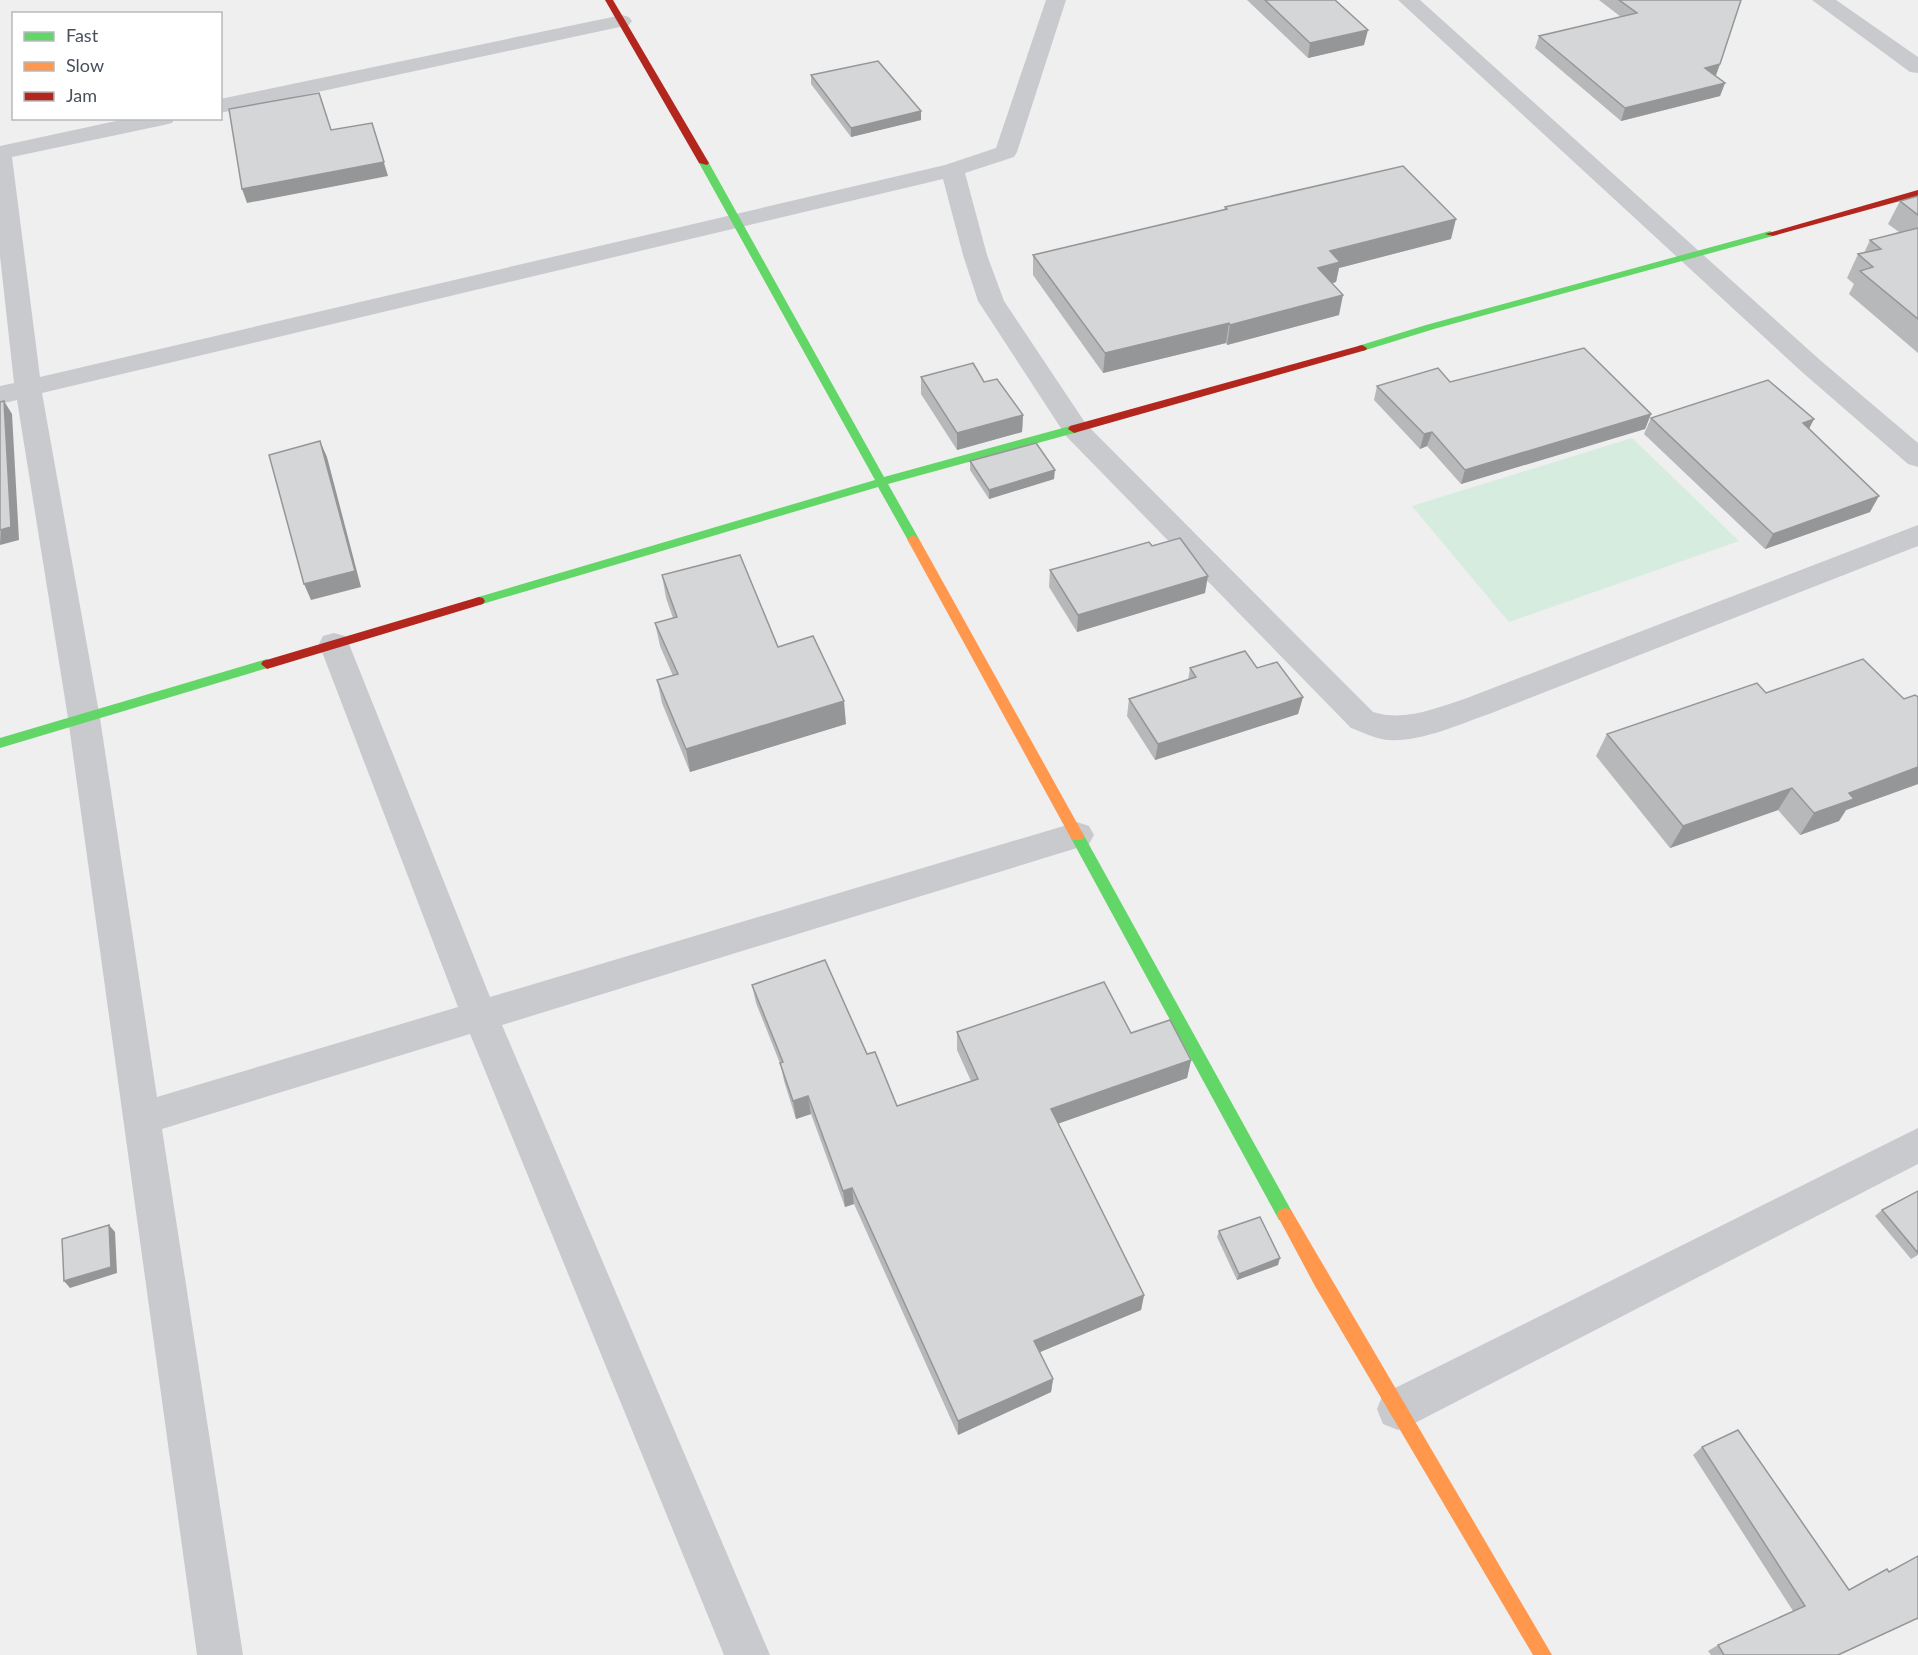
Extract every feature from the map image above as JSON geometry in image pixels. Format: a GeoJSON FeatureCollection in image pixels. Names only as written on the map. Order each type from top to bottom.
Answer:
{"type":"FeatureCollection","features":[{"type":"Feature","properties":{"kind":"street"},"geometry":{"type":"LineString","coordinates":[[609,0],[738,221],[1321,1280],[1543,1655]]}},
{"type":"Feature","properties":{"kind":"street"},"geometry":{"type":"LineString","coordinates":[[14,392],[952,170],[1006,152],[1056,0]]}},
{"type":"Feature","properties":{"kind":"street"},"geometry":{"type":"LineString","coordinates":[[1408,0],[1811,366],[1918,458]]}},
{"type":"Feature","properties":{"kind":"street"},"geometry":{"type":"LineString","coordinates":[[1822,0],[1918,67]]}},
{"type":"Feature","properties":{"kind":"street"},"geometry":{"type":"LineString","coordinates":[[222,106],[622,21]]}},
{"type":"Feature","properties":{"kind":"street"},"geometry":{"type":"LineString","coordinates":[[155,120],[0,154],[14,392],[84,718],[220,1655]]}},
{"type":"Feature","properties":{"kind":"street"},"geometry":{"type":"LineString","coordinates":[[952,170],[975,255],[991,302],[1076,430],[1362,720],[1386,728],[1419,726],[1478,706],[1918,535]]}},
{"type":"Feature","properties":{"kind":"street"},"geometry":{"type":"LineString","coordinates":[[0,743],[882,482],[1322,361],[1430,327],[1918,193]]}},
{"type":"Feature","properties":{"kind":"street"},"geometry":{"type":"LineString","coordinates":[[333,644],[480,1016],[747,1655]]}},
{"type":"Feature","properties":{"kind":"street"},"geometry":{"type":"LineString","coordinates":[[142,1119],[1077,835]]}},
{"type":"Feature","properties":{"kind":"street"},"geometry":{"type":"LineString","coordinates":[[1398,1409],[1918,1145]]}},
{"type":"Feature","properties":{"kind":"green space"},"geometry":{"type":"Polygon","coordinates":[[[1632,438],[1739,541],[1509,622],[1412,506],[1632,438]]]}},
{"type":"Feature","properties":{"kind":"building"},"geometry":{"type":"Polygon","coordinates":[[[1265,0],[1335,0],[1368,30],[1310,43],[1265,0]]]}},
{"type":"Feature","properties":{"kind":"building"},"geometry":{"type":"Polygon","coordinates":[[[1619,0],[1741,0],[1720,64],[1705,68],[1725,83],[1625,108],[1539,36],[1637,13],[1619,0]]]}},
{"type":"Feature","properties":{"kind":"building"},"geometry":{"type":"Polygon","coordinates":[[[878,61],[921,111],[851,128],[811,75],[878,61]]]}},
{"type":"Feature","properties":{"kind":"building"},"geometry":{"type":"Polygon","coordinates":[[[319,93],[331,130],[372,123],[384,162],[242,189],[229,109],[319,93]]]}},
{"type":"Feature","properties":{"kind":"building"},"geometry":{"type":"Polygon","coordinates":[[[1403,166],[1456,219],[1330,251],[1340,262],[1318,268],[1343,295],[1230,325],[1229,323],[1105,353],[1033,255],[1227,209],[1225,207],[1403,166]]]}},
{"type":"Feature","properties":{"kind":"building"},"geometry":{"type":"Polygon","coordinates":[[[1918,196],[1918,215],[1900,201],[1918,196]]]}},
{"type":"Feature","properties":{"kind":"building"},"geometry":{"type":"Polygon","coordinates":[[[1918,228],[1918,319],[1860,271],[1873,267],[1858,254],[1881,249],[1870,240],[1918,228]]]}},
{"type":"Feature","properties":{"kind":"building"},"geometry":{"type":"Polygon","coordinates":[[[1584,348],[1651,414],[1465,470],[1432,432],[1424,434],[1377,386],[1438,368],[1450,382],[1584,348]]]}},
{"type":"Feature","properties":{"kind":"building"},"geometry":{"type":"Polygon","coordinates":[[[973,363],[984,382],[997,379],[1023,415],[957,433],[921,377],[973,363]]]}},
{"type":"Feature","properties":{"kind":"building"},"geometry":{"type":"Polygon","coordinates":[[[1768,380],[1814,419],[1803,423],[1879,496],[1773,534],[1651,418],[1768,380]]]}},
{"type":"Feature","properties":{"kind":"building"},"geometry":{"type":"Polygon","coordinates":[[[4,401],[11,527],[0,530],[0,402],[4,401]]]}},
{"type":"Feature","properties":{"kind":"building"},"geometry":{"type":"Polygon","coordinates":[[[320,441],[355,571],[304,584],[269,455],[320,441]]]}},
{"type":"Feature","properties":{"kind":"building"},"geometry":{"type":"Polygon","coordinates":[[[1036,443],[1055,470],[989,490],[970,461],[1036,443]]]}},
{"type":"Feature","properties":{"kind":"building"},"geometry":{"type":"Polygon","coordinates":[[[1180,538],[1208,576],[1078,615],[1050,570],[1149,542],[1152,546],[1180,538]]]}},
{"type":"Feature","properties":{"kind":"building"},"geometry":{"type":"Polygon","coordinates":[[[740,555],[778,647],[813,636],[844,701],[686,749],[657,680],[678,674],[655,623],[677,617],[662,575],[740,555]]]}},
{"type":"Feature","properties":{"kind":"building"},"geometry":{"type":"Polygon","coordinates":[[[1245,651],[1257,668],[1277,662],[1303,697],[1158,744],[1129,699],[1196,677],[1190,668],[1245,651]]]}},
{"type":"Feature","properties":{"kind":"building"},"geometry":{"type":"Polygon","coordinates":[[[1863,659],[1904,699],[1915,695],[1918,697],[1918,767],[1849,793],[1854,799],[1814,813],[1792,788],[1683,826],[1607,734],[1757,683],[1766,693],[1863,659]]]}},
{"type":"Feature","properties":{"kind":"building"},"geometry":{"type":"Polygon","coordinates":[[[825,960],[867,1054],[875,1052],[897,1106],[978,1079],[957,1032],[1104,982],[1131,1033],[1170,1020],[1191,1060],[1051,1109],[1144,1295],[1034,1341],[1053,1379],[958,1421],[852,1188],[843,1191],[808,1096],[793,1101],[780,1063],[783,1062],[752,985],[825,960]]]}},
{"type":"Feature","properties":{"kind":"building"},"geometry":{"type":"Polygon","coordinates":[[[1918,1191],[1918,1253],[1882,1210],[1918,1191]]]}},
{"type":"Feature","properties":{"kind":"building"},"geometry":{"type":"Polygon","coordinates":[[[1260,1217],[1280,1258],[1239,1274],[1219,1231],[1260,1217]]]}},
{"type":"Feature","properties":{"kind":"building"},"geometry":{"type":"Polygon","coordinates":[[[109,1225],[111,1267],[64,1281],[62,1239],[109,1225]]]}},
{"type":"Feature","properties":{"kind":"building"},"geometry":{"type":"Polygon","coordinates":[[[1738,1430],[1849,1590],[1887,1569],[1889,1572],[1918,1556],[1918,1618],[1838,1655],[1724,1655],[1718,1645],[1805,1606],[1702,1447],[1738,1430]]]}},
{"type":"Feature","properties":{"kind":"traffic: fast"},"geometry":{"type":"LineString","coordinates":[[704,163],[913,539]]}},
{"type":"Feature","properties":{"kind":"traffic: fast"},"geometry":{"type":"LineString","coordinates":[[1362,348],[1430,327],[1770,234]]}},
{"type":"Feature","properties":{"kind":"traffic: fast"},"geometry":{"type":"LineString","coordinates":[[479,601],[882,482],[1074,429]]}},
{"type":"Feature","properties":{"kind":"traffic: fast"},"geometry":{"type":"LineString","coordinates":[[0,743],[267,664]]}},
{"type":"Feature","properties":{"kind":"traffic: fast"},"geometry":{"type":"LineString","coordinates":[[1077,836],[1285,1215]]}},
{"type":"Feature","properties":{"kind":"traffic: slow"},"geometry":{"type":"LineString","coordinates":[[913,539],[1077,836]]}},
{"type":"Feature","properties":{"kind":"traffic: slow"},"geometry":{"type":"LineString","coordinates":[[1285,1215],[1321,1280],[1543,1655]]}},
{"type":"Feature","properties":{"kind":"traffic: jam"},"geometry":{"type":"LineString","coordinates":[[609,0],[704,163]]}},
{"type":"Feature","properties":{"kind":"traffic: jam"},"geometry":{"type":"LineString","coordinates":[[1770,234],[1918,193]]}},
{"type":"Feature","properties":{"kind":"traffic: jam"},"geometry":{"type":"LineString","coordinates":[[1074,429],[1362,348]]}},
{"type":"Feature","properties":{"kind":"traffic: jam"},"geometry":{"type":"LineString","coordinates":[[267,664],[479,601]]}}]}
